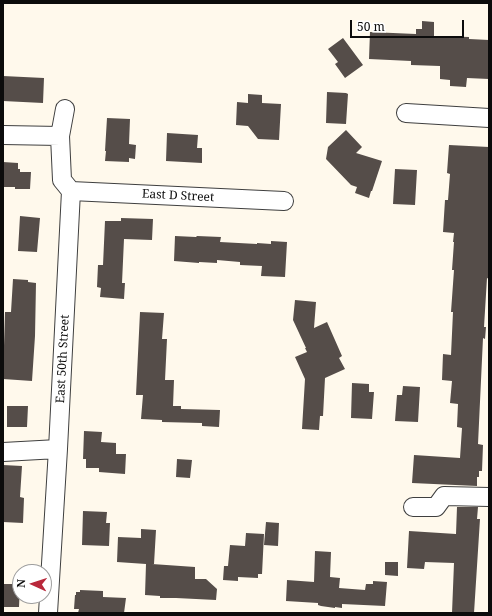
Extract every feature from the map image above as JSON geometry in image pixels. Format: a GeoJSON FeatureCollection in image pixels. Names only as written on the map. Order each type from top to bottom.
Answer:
{"type":"FeatureCollection","features":[{"type":"Feature","properties":{"kind":"street"},"geometry":{"type":"LineString","coordinates":[[65,109],[60,136],[62,180],[71,191]]}},
{"type":"Feature","properties":{"kind":"street"},"geometry":{"type":"LineString","coordinates":[[406,113],[489,118]]}},
{"type":"Feature","properties":{"kind":"street"},"geometry":{"type":"LineString","coordinates":[[3,135],[60,136]]}},
{"type":"Feature","properties":{"kind":"street","name":"East D Street"},"geometry":{"type":"LineString","coordinates":[[71,191],[284,201]]}},
{"type":"Feature","properties":{"kind":"street","name":"East 50th Street"},"geometry":{"type":"LineString","coordinates":[[48,613],[71,191]]}},
{"type":"Feature","properties":{"kind":"street"},"geometry":{"type":"LineString","coordinates":[[3,452],[58,450]]}},
{"type":"Feature","properties":{"kind":"street"},"geometry":{"type":"LineString","coordinates":[[413,507],[436,508],[444,496],[489,497]]}},
{"type":"Feature","properties":{"kind":"building"},"geometry":{"type":"Polygon","coordinates":[[[422,21],[434,22],[434,36],[469,37],[469,39],[489,40],[489,79],[467,78],[466,87],[450,86],[450,80],[440,79],[440,66],[411,65],[411,61],[369,59],[370,32],[416,34],[416,29],[422,29],[422,21]]]}},
{"type":"Feature","properties":{"kind":"building"},"geometry":{"type":"Polygon","coordinates":[[[343,38],[363,65],[345,78],[335,64],[338,62],[328,49],[343,38]]]}},
{"type":"Feature","properties":{"kind":"building"},"geometry":{"type":"Polygon","coordinates":[[[3,76],[44,78],[43,103],[3,101],[3,76]]]}},
{"type":"Feature","properties":{"kind":"building"},"geometry":{"type":"Polygon","coordinates":[[[327,92],[348,94],[346,124],[326,123],[327,92]]]}},
{"type":"Feature","properties":{"kind":"building"},"geometry":{"type":"Polygon","coordinates":[[[248,94],[262,95],[262,103],[281,104],[279,140],[258,139],[248,126],[236,125],[237,102],[248,103],[248,94]]]}},
{"type":"Feature","properties":{"kind":"building"},"geometry":{"type":"Polygon","coordinates":[[[107,118],[130,119],[129,144],[136,145],[135,159],[129,158],[129,162],[105,161],[107,118]]]}},
{"type":"Feature","properties":{"kind":"building"},"geometry":{"type":"Polygon","coordinates":[[[346,130],[362,147],[356,153],[382,161],[369,198],[355,193],[357,187],[351,185],[326,159],[328,147],[346,130]]]}},
{"type":"Feature","properties":{"kind":"building"},"geometry":{"type":"Polygon","coordinates":[[[167,133],[198,135],[197,148],[202,148],[202,163],[166,161],[167,133]]]}},
{"type":"Feature","properties":{"kind":"building"},"geometry":{"type":"Polygon","coordinates":[[[449,145],[489,147],[489,279],[487,278],[484,327],[486,327],[485,339],[483,338],[478,444],[483,445],[482,471],[479,471],[479,477],[477,477],[477,486],[412,483],[414,455],[460,458],[462,428],[457,427],[458,404],[450,403],[452,381],[442,380],[443,354],[451,355],[453,312],[451,312],[454,270],[452,270],[454,233],[443,232],[445,200],[448,200],[450,174],[447,173],[449,145]]]}},
{"type":"Feature","properties":{"kind":"building"},"geometry":{"type":"Polygon","coordinates":[[[3,162],[18,163],[18,169],[20,169],[20,172],[31,172],[30,189],[3,187],[3,162]]]}},
{"type":"Feature","properties":{"kind":"building"},"geometry":{"type":"Polygon","coordinates":[[[395,169],[417,170],[415,205],[393,204],[395,169]]]}},
{"type":"Feature","properties":{"kind":"building"},"geometry":{"type":"Polygon","coordinates":[[[20,216],[40,218],[37,252],[18,251],[20,216]]]}},
{"type":"Feature","properties":{"kind":"building"},"geometry":{"type":"Polygon","coordinates":[[[121,218],[153,219],[152,240],[124,239],[122,283],[125,283],[124,299],[100,297],[101,288],[97,287],[98,265],[103,265],[105,221],[121,221],[121,218]]]}},
{"type":"Feature","properties":{"kind":"building"},"geometry":{"type":"Polygon","coordinates":[[[175,236],[221,237],[220,242],[257,244],[271,244],[271,241],[287,242],[285,277],[261,276],[262,266],[240,265],[240,262],[217,260],[217,263],[174,261],[175,236]]]}},
{"type":"Feature","properties":{"kind":"building"},"geometry":{"type":"Polygon","coordinates":[[[13,279],[28,280],[28,282],[36,283],[32,381],[3,379],[5,312],[11,312],[13,279]]]}},
{"type":"Feature","properties":{"kind":"building"},"geometry":{"type":"Polygon","coordinates":[[[295,300],[316,302],[314,328],[327,322],[342,356],[339,358],[345,369],[325,378],[323,416],[320,416],[319,430],[302,429],[305,379],[295,357],[307,352],[293,320],[295,300]]]}},
{"type":"Feature","properties":{"kind":"building"},"geometry":{"type":"Polygon","coordinates":[[[140,312],[164,313],[162,339],[167,339],[165,380],[174,380],[173,406],[181,406],[181,409],[220,410],[219,427],[202,426],[202,423],[162,422],[162,420],[141,419],[143,395],[136,395],[140,312]]]}},
{"type":"Feature","properties":{"kind":"building"},"geometry":{"type":"Polygon","coordinates":[[[352,383],[369,384],[369,392],[374,392],[372,419],[351,418],[352,383]]]}},
{"type":"Feature","properties":{"kind":"building"},"geometry":{"type":"Polygon","coordinates":[[[403,386],[420,387],[418,422],[395,421],[397,395],[402,395],[403,386]]]}},
{"type":"Feature","properties":{"kind":"building"},"geometry":{"type":"Polygon","coordinates":[[[7,406],[28,406],[27,427],[7,427],[7,406]]]}},
{"type":"Feature","properties":{"kind":"building"},"geometry":{"type":"Polygon","coordinates":[[[84,431],[102,432],[101,442],[116,443],[116,454],[126,454],[125,474],[99,472],[99,468],[86,468],[86,459],[83,459],[84,431]]]}},
{"type":"Feature","properties":{"kind":"building"},"geometry":{"type":"Polygon","coordinates":[[[177,459],[192,460],[190,478],[176,477],[177,459]]]}},
{"type":"Feature","properties":{"kind":"building"},"geometry":{"type":"Polygon","coordinates":[[[3,465],[22,466],[20,497],[24,498],[23,523],[3,522],[3,465]]]}},
{"type":"Feature","properties":{"kind":"building"},"geometry":{"type":"Polygon","coordinates":[[[457,507],[478,507],[477,519],[480,519],[474,613],[452,613],[454,563],[425,562],[424,569],[407,568],[409,531],[456,534],[457,507]]]}},
{"type":"Feature","properties":{"kind":"building"},"geometry":{"type":"Polygon","coordinates":[[[83,511],[107,512],[106,523],[110,523],[109,546],[82,545],[83,511]]]}},
{"type":"Feature","properties":{"kind":"building"},"geometry":{"type":"Polygon","coordinates":[[[266,522],[279,523],[278,546],[264,545],[266,522]]]}},
{"type":"Feature","properties":{"kind":"building"},"geometry":{"type":"Polygon","coordinates":[[[141,529],[156,530],[154,564],[152,564],[195,567],[195,579],[206,579],[217,589],[216,600],[160,598],[160,596],[145,595],[146,564],[117,562],[118,537],[141,538],[141,529]]]}},
{"type":"Feature","properties":{"kind":"building"},"geometry":{"type":"Polygon","coordinates":[[[246,533],[264,534],[262,574],[258,574],[258,578],[238,577],[238,581],[223,580],[224,566],[228,566],[230,545],[245,546],[246,533]]]}},
{"type":"Feature","properties":{"kind":"building"},"geometry":{"type":"Polygon","coordinates":[[[315,551],[331,552],[330,577],[340,578],[339,588],[365,590],[366,584],[373,584],[373,581],[387,582],[385,606],[342,604],[342,608],[335,608],[321,606],[318,605],[318,603],[286,601],[287,580],[314,582],[315,551]]]}},
{"type":"Feature","properties":{"kind":"building"},"geometry":{"type":"Polygon","coordinates":[[[385,562],[398,562],[398,576],[385,575],[385,562]]]}},
{"type":"Feature","properties":{"kind":"building"},"geometry":{"type":"Polygon","coordinates":[[[3,584],[12,584],[12,604],[19,604],[19,607],[3,607],[3,584]]]}},
{"type":"Feature","properties":{"kind":"building"},"geometry":{"type":"Polygon","coordinates":[[[80,590],[103,591],[103,597],[126,598],[124,613],[78,613],[79,609],[74,609],[75,595],[76,592],[80,592],[80,590]]]}}]}
